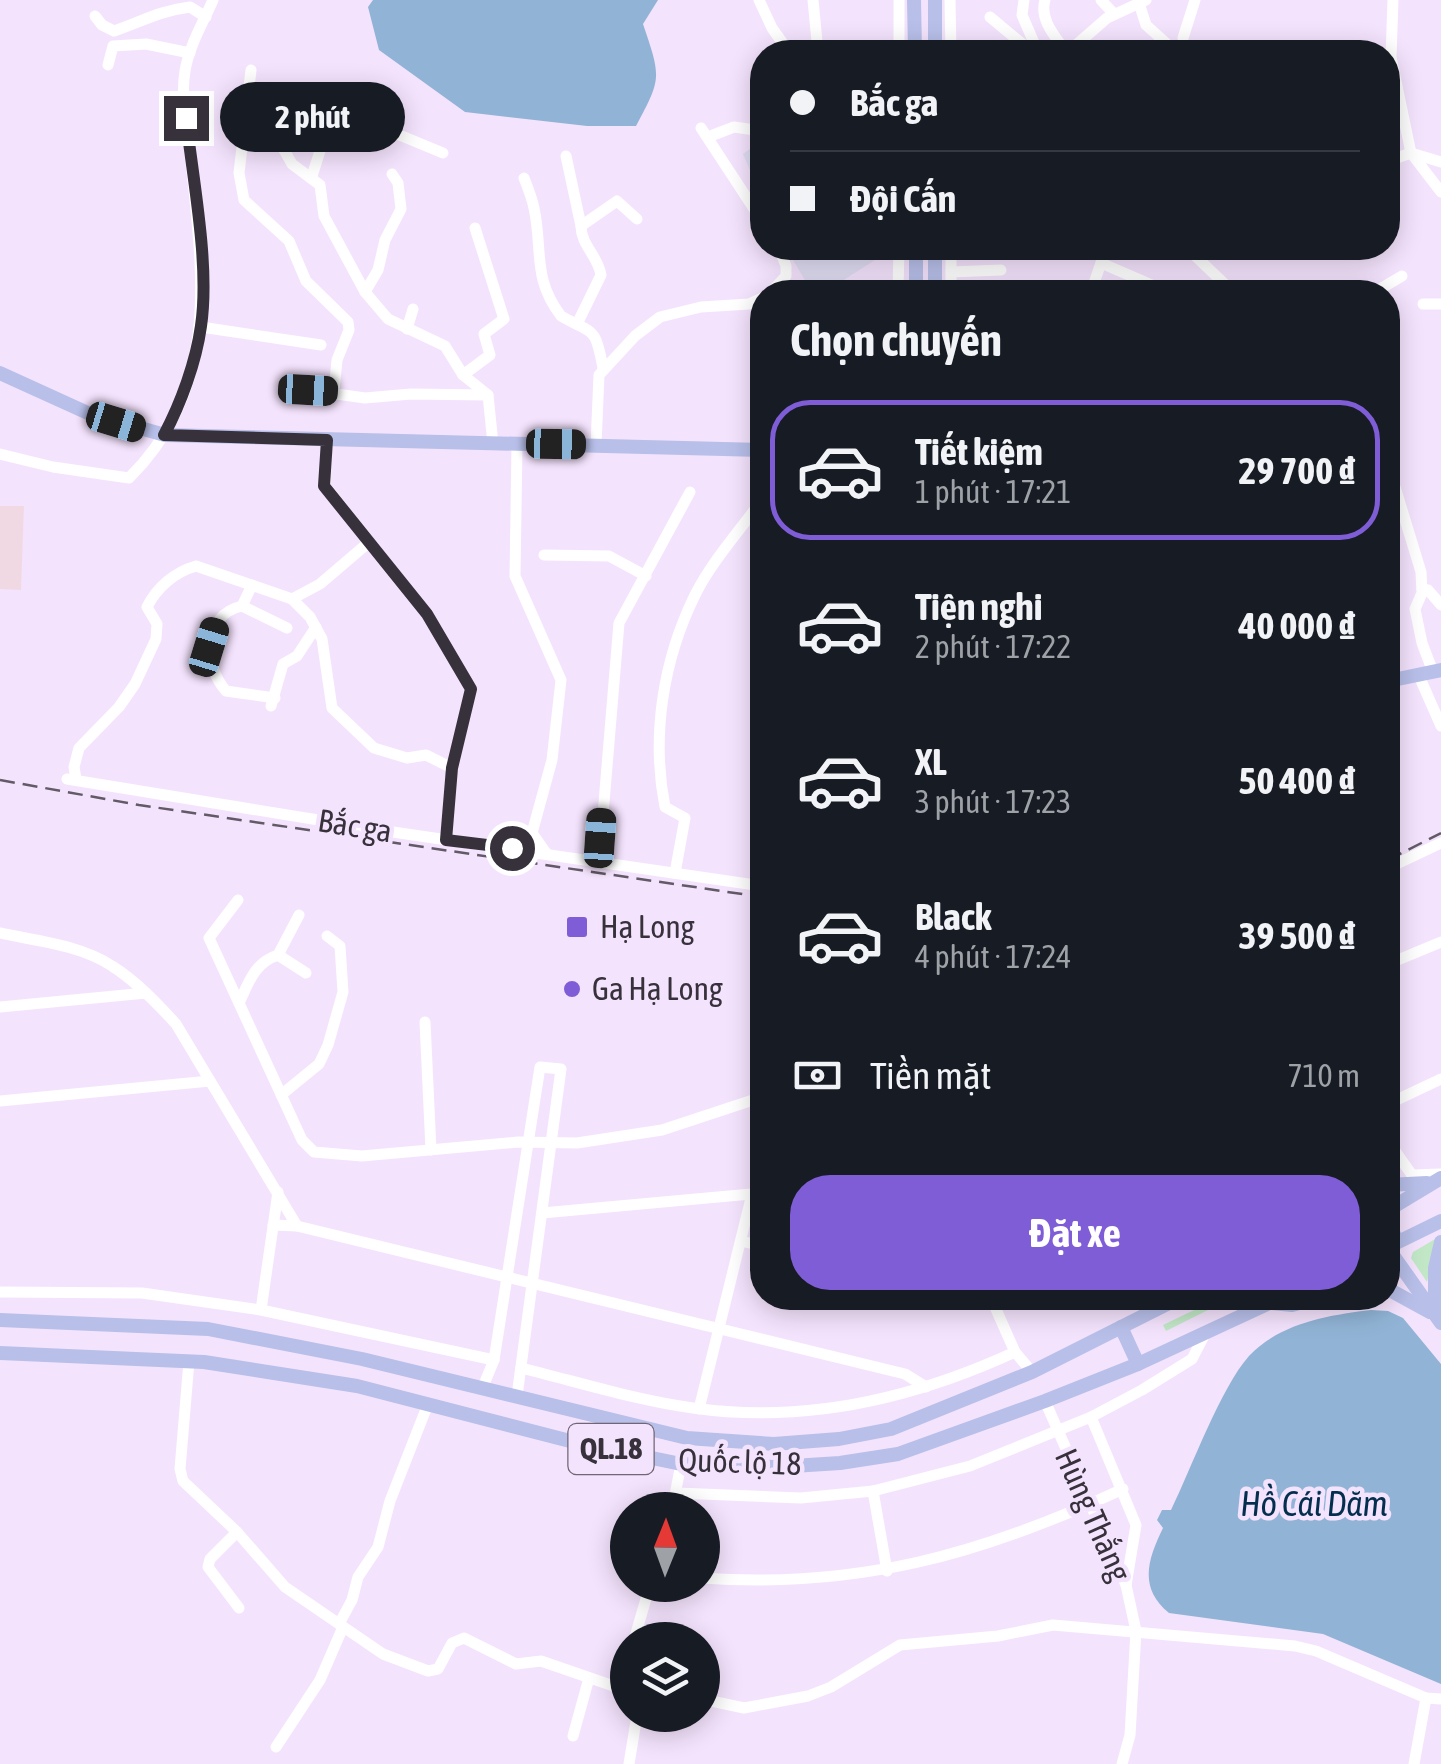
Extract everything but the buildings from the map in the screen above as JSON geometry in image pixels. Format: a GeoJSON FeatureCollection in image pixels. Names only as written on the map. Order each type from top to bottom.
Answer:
{"type":"FeatureCollection","features":[{"type":"Feature","properties":{"kind":"main road"},"geometry":{"type":"LineString","coordinates":[[914,0],[915,40]]}},
{"type":"Feature","properties":{"kind":"main road"},"geometry":{"type":"LineString","coordinates":[[934,0],[935,40]]}},
{"type":"Feature","properties":{"kind":"main road"},"geometry":{"type":"LineString","coordinates":[[0,373],[90,414],[164,435],[750,450]]}},
{"type":"Feature","properties":{"kind":"main road"},"geometry":{"type":"LineString","coordinates":[[1400,679],[1431,673]]}},
{"type":"Feature","properties":{"kind":"main road"},"geometry":{"type":"LineString","coordinates":[[1400,1183],[1438,1179]]}},
{"type":"Feature","properties":{"kind":"main road"},"geometry":{"type":"LineString","coordinates":[[1400,1203],[1438,1179]]}},
{"type":"Feature","properties":{"kind":"main road"},"geometry":{"type":"LineString","coordinates":[[1400,1246],[1441,1222]]}},
{"type":"Feature","properties":{"kind":"main road"},"geometry":{"type":"LineString","coordinates":[[1438,1319],[1435,1268],[1441,1242]]}},
{"type":"Feature","properties":{"kind":"main road"},"geometry":{"type":"LineString","coordinates":[[1400,1266],[1438,1319]]}},
{"type":"Feature","properties":{"kind":"main road"},"geometry":{"type":"LineString","coordinates":[[1400,1296],[1438,1319]]}},
{"type":"Feature","properties":{"kind":"main road","name":"Quốc lộ 18"},"geometry":{"type":"LineString","coordinates":[[0,1320],[208,1329],[362,1359],[687,1438],[774,1444],[839,1439],[891,1428],[1032,1372],[1154,1310]]}},
{"type":"Feature","properties":{"kind":"main road","name":"Quốc lộ 18"},"geometry":{"type":"LineString","coordinates":[[0,1352],[189,1361],[357,1386],[682,1464],[777,1467],[898,1454],[1045,1402],[1254,1310]]}},
{"type":"Feature","properties":{"kind":"main road"},"geometry":{"type":"LineString","coordinates":[[1120,1327],[1138,1364]]}},
{"type":"Feature","properties":{"kind":"main road"},"geometry":{"type":"LineString","coordinates":[[476,1415],[482,1389]]}},
{"type":"Feature","properties":{"kind":"street"},"geometry":{"type":"LineString","coordinates":[[0,454],[53,467],[129,478],[175,416],[201,327],[199,244],[183,90],[190,53],[213,0]]}},
{"type":"Feature","properties":{"kind":"street"},"geometry":{"type":"LineString","coordinates":[[759,0],[780,40]]}},
{"type":"Feature","properties":{"kind":"street"},"geometry":{"type":"LineString","coordinates":[[813,0],[817,40]]}},
{"type":"Feature","properties":{"kind":"street"},"geometry":{"type":"LineString","coordinates":[[899,0],[899,40]]}},
{"type":"Feature","properties":{"kind":"street"},"geometry":{"type":"LineString","coordinates":[[950,0],[951,40]]}},
{"type":"Feature","properties":{"kind":"street"},"geometry":{"type":"LineString","coordinates":[[1024,0],[1022,15],[1031,40]]}},
{"type":"Feature","properties":{"kind":"street"},"geometry":{"type":"LineString","coordinates":[[1045,0],[1043,13],[1059,40]]}},
{"type":"Feature","properties":{"kind":"street"},"geometry":{"type":"LineString","coordinates":[[1101,0],[1114,14]]}},
{"type":"Feature","properties":{"kind":"street"},"geometry":{"type":"LineString","coordinates":[[1183,38],[1196,0]]}},
{"type":"Feature","properties":{"kind":"street"},"geometry":{"type":"LineString","coordinates":[[1391,40],[1393,0]]}},
{"type":"Feature","properties":{"kind":"street"},"geometry":{"type":"LineString","coordinates":[[1082,40],[1114,14],[1142,1],[1143,21],[1163,40]]}},
{"type":"Feature","properties":{"kind":"street"},"geometry":{"type":"LineString","coordinates":[[95,16],[102,26],[114,31],[140,24],[154,12],[176,4],[206,18]]}},
{"type":"Feature","properties":{"kind":"street"},"geometry":{"type":"LineString","coordinates":[[990,17],[1020,40]]}},
{"type":"Feature","properties":{"kind":"street"},"geometry":{"type":"LineString","coordinates":[[108,66],[113,46],[146,44],[190,53]]}},
{"type":"Feature","properties":{"kind":"street"},"geometry":{"type":"LineString","coordinates":[[251,70],[240,150],[240,188],[244,200],[289,241],[306,281],[348,322],[337,360],[334,392]]}},
{"type":"Feature","properties":{"kind":"street"},"geometry":{"type":"LineString","coordinates":[[1400,103],[1411,153],[1441,192]]}},
{"type":"Feature","properties":{"kind":"street"},"geometry":{"type":"LineString","coordinates":[[312,176],[326,132],[326,116],[334,108],[443,152]]}},
{"type":"Feature","properties":{"kind":"street"},"geometry":{"type":"LineString","coordinates":[[750,129],[734,126],[705,132],[750,202]]}},
{"type":"Feature","properties":{"kind":"street"},"geometry":{"type":"LineString","coordinates":[[272,128],[292,164],[312,176],[323,191],[324,216],[365,292],[388,319],[445,346],[463,375],[488,394],[493,444]]}},
{"type":"Feature","properties":{"kind":"street"},"geometry":{"type":"LineString","coordinates":[[1400,157],[1411,153],[1441,162]]}},
{"type":"Feature","properties":{"kind":"street"},"geometry":{"type":"LineString","coordinates":[[566,156],[581,238],[602,275],[578,322]]}},
{"type":"Feature","properties":{"kind":"street"},"geometry":{"type":"LineString","coordinates":[[365,292],[378,270],[385,240],[401,209],[398,182],[392,174]]}},
{"type":"Feature","properties":{"kind":"street"},"geometry":{"type":"LineString","coordinates":[[524,178],[535,210],[543,285],[561,316],[578,322],[598,338],[603,368],[596,394],[596,445]]}},
{"type":"Feature","properties":{"kind":"street"},"geometry":{"type":"LineString","coordinates":[[581,226],[617,200],[637,219]]}},
{"type":"Feature","properties":{"kind":"street"},"geometry":{"type":"LineString","coordinates":[[463,375],[490,355],[484,334],[504,319],[475,228]]}},
{"type":"Feature","properties":{"kind":"street"},"geometry":{"type":"LineString","coordinates":[[951,260],[951,280]]}},
{"type":"Feature","properties":{"kind":"street"},"geometry":{"type":"LineString","coordinates":[[1095,280],[1102,260]]}},
{"type":"Feature","properties":{"kind":"street"},"geometry":{"type":"LineString","coordinates":[[1200,260],[1220,280]]}},
{"type":"Feature","properties":{"kind":"street"},"geometry":{"type":"LineString","coordinates":[[1101,263],[1140,280]]}},
{"type":"Feature","properties":{"kind":"street"},"geometry":{"type":"LineString","coordinates":[[951,272],[1001,270]]}},
{"type":"Feature","properties":{"kind":"street"},"geometry":{"type":"LineString","coordinates":[[1396,280],[1402,276]]}},
{"type":"Feature","properties":{"kind":"street"},"geometry":{"type":"LineString","coordinates":[[603,368],[660,317],[701,307],[750,304]]}},
{"type":"Feature","properties":{"kind":"street"},"geometry":{"type":"LineString","coordinates":[[1424,304],[1441,304]]}},
{"type":"Feature","properties":{"kind":"street"},"geometry":{"type":"LineString","coordinates":[[407,330],[413,309]]}},
{"type":"Feature","properties":{"kind":"street"},"geometry":{"type":"LineString","coordinates":[[201,327],[322,345]]}},
{"type":"Feature","properties":{"kind":"street"},"geometry":{"type":"LineString","coordinates":[[286,396],[308,390],[364,398],[488,394]]}},
{"type":"Feature","properties":{"kind":"street"},"geometry":{"type":"LineString","coordinates":[[327,440],[324,486],[427,614],[471,689],[452,768],[446,840]]}},
{"type":"Feature","properties":{"kind":"street"},"geometry":{"type":"LineString","coordinates":[[517,444],[515,576],[561,680],[552,760],[532,833],[546,853]]}},
{"type":"Feature","properties":{"kind":"street"},"geometry":{"type":"LineString","coordinates":[[599,862],[619,624],[690,492]]}},
{"type":"Feature","properties":{"kind":"street"},"geometry":{"type":"LineString","coordinates":[[1400,503],[1421,572],[1422,589],[1415,609],[1441,726]]}},
{"type":"Feature","properties":{"kind":"street"},"geometry":{"type":"LineString","coordinates":[[675,874],[686,822],[683,815],[666,807],[661,780],[658,758],[666,678],[696,592],[750,517]]}},
{"type":"Feature","properties":{"kind":"street"},"geometry":{"type":"LineString","coordinates":[[292,598],[320,584],[368,543]]}},
{"type":"Feature","properties":{"kind":"street"},"geometry":{"type":"LineString","coordinates":[[544,556],[609,556],[646,576]]}},
{"type":"Feature","properties":{"kind":"street","name":"Bắc ga"},"geometry":{"type":"LineString","coordinates":[[252,585],[196,566],[183,570],[154,592],[147,606],[157,624],[156,639],[135,684],[119,707],[79,748],[72,779],[750,884]]}},
{"type":"Feature","properties":{"kind":"street"},"geometry":{"type":"LineString","coordinates":[[242,606],[252,585],[292,598],[322,639],[332,708],[374,748],[407,758],[426,755],[452,768]]}},
{"type":"Feature","properties":{"kind":"street"},"geometry":{"type":"LineString","coordinates":[[1422,589],[1441,604]]}},
{"type":"Feature","properties":{"kind":"street"},"geometry":{"type":"LineString","coordinates":[[287,628],[242,606],[228,609],[218,617],[209,647],[214,678],[226,691],[273,702],[283,664],[297,656],[316,627]]}},
{"type":"Feature","properties":{"kind":"street"},"geometry":{"type":"LineString","coordinates":[[1400,862],[1441,843]]}},
{"type":"Feature","properties":{"kind":"street"},"geometry":{"type":"LineString","coordinates":[[238,900],[209,938],[302,1140],[314,1152],[362,1156],[528,1142],[577,1144],[662,1130],[750,1101]]}},
{"type":"Feature","properties":{"kind":"street"},"geometry":{"type":"LineString","coordinates":[[239,1003],[260,962],[278,955],[299,915]]}},
{"type":"Feature","properties":{"kind":"street"},"geometry":{"type":"LineString","coordinates":[[0,933],[75,950],[111,965],[146,993],[176,1024],[297,1226]]}},
{"type":"Feature","properties":{"kind":"street"},"geometry":{"type":"LineString","coordinates":[[282,1094],[319,1064],[344,992],[340,946],[328,936]]}},
{"type":"Feature","properties":{"kind":"street"},"geometry":{"type":"LineString","coordinates":[[1400,959],[1441,942]]}},
{"type":"Feature","properties":{"kind":"street"},"geometry":{"type":"LineString","coordinates":[[278,955],[306,973]]}},
{"type":"Feature","properties":{"kind":"street"},"geometry":{"type":"LineString","coordinates":[[0,1007],[146,993]]}},
{"type":"Feature","properties":{"kind":"street"},"geometry":{"type":"LineString","coordinates":[[426,1022],[431,1150]]}},
{"type":"Feature","properties":{"kind":"street"},"geometry":{"type":"LineString","coordinates":[[482,1389],[494,1360],[540,1067],[561,1069],[518,1396]]}},
{"type":"Feature","properties":{"kind":"street"},"geometry":{"type":"LineString","coordinates":[[1400,1098],[1441,1079]]}},
{"type":"Feature","properties":{"kind":"street"},"geometry":{"type":"LineString","coordinates":[[0,1101],[210,1081]]}},
{"type":"Feature","properties":{"kind":"street"},"geometry":{"type":"LineString","coordinates":[[1400,1158],[1412,1175],[1438,1179]]}},
{"type":"Feature","properties":{"kind":"street"},"geometry":{"type":"LineString","coordinates":[[261,1310],[278,1192]]}},
{"type":"Feature","properties":{"kind":"street"},"geometry":{"type":"LineString","coordinates":[[542,1214],[750,1195]]}},
{"type":"Feature","properties":{"kind":"street"},"geometry":{"type":"LineString","coordinates":[[699,1409],[750,1213]]}},
{"type":"Feature","properties":{"kind":"street"},"geometry":{"type":"LineString","coordinates":[[272,1225],[297,1226],[719,1328],[905,1374],[926,1386]]}},
{"type":"Feature","properties":{"kind":"street"},"geometry":{"type":"LineString","coordinates":[[740,1241],[750,1243]]}},
{"type":"Feature","properties":{"kind":"street"},"geometry":{"type":"LineString","coordinates":[[0,1292],[142,1294],[261,1310],[494,1360]]}},
{"type":"Feature","properties":{"kind":"street"},"geometry":{"type":"LineString","coordinates":[[996,1310],[1015,1352],[1032,1372]]}},
{"type":"Feature","properties":{"kind":"street"},"geometry":{"type":"LineString","coordinates":[[720,1495],[785,1498],[873,1491],[970,1466],[1091,1417],[1192,1359],[1206,1332]]}},
{"type":"Feature","properties":{"kind":"street"},"geometry":{"type":"LineString","coordinates":[[521,1368],[699,1409],[778,1413],[857,1404],[926,1386],[1015,1352]]}},
{"type":"Feature","properties":{"kind":"street"},"geometry":{"type":"LineString","coordinates":[[189,1361],[181,1476],[285,1587],[383,1654],[428,1671],[438,1669],[452,1643],[464,1638],[516,1664],[541,1661],[610,1685]]}},
{"type":"Feature","properties":{"kind":"street","name":"Hùng Thắng"},"geometry":{"type":"LineString","coordinates":[[1045,1402],[1126,1585],[1136,1631],[1130,1735],[1122,1764]]}},
{"type":"Feature","properties":{"kind":"street"},"geometry":{"type":"LineString","coordinates":[[276,1747],[320,1680],[358,1577],[378,1547],[390,1501],[428,1404]]}},
{"type":"Feature","properties":{"kind":"street"},"geometry":{"type":"LineString","coordinates":[[1091,1417],[1136,1526],[1126,1585]]}},
{"type":"Feature","properties":{"kind":"street"},"geometry":{"type":"LineString","coordinates":[[677,1492],[682,1464]]}},
{"type":"Feature","properties":{"kind":"street"},"geometry":{"type":"LineString","coordinates":[[720,1579],[764,1582],[888,1571],[1004,1539],[1123,1489]]}},
{"type":"Feature","properties":{"kind":"street"},"geometry":{"type":"LineString","coordinates":[[873,1491],[888,1571]]}},
{"type":"Feature","properties":{"kind":"street"},"geometry":{"type":"LineString","coordinates":[[237,1532],[210,1559],[208,1567],[239,1608]]}},
{"type":"Feature","properties":{"kind":"street"},"geometry":{"type":"LineString","coordinates":[[720,1703],[744,1708],[820,1693],[889,1651],[912,1643],[982,1638],[1053,1625],[1294,1646],[1316,1651],[1426,1698],[1441,1699]]}},
{"type":"Feature","properties":{"kind":"street"},"geometry":{"type":"LineString","coordinates":[[573,1736],[589,1678]]}},
{"type":"Feature","properties":{"kind":"street"},"geometry":{"type":"LineString","coordinates":[[1414,1764],[1426,1698]]}},
{"type":"Feature","properties":{"kind":"street"},"geometry":{"type":"LineString","coordinates":[[629,1764],[635,1732]]}},
{"type":"Feature","properties":{"kind":"shaded area"},"geometry":{"type":"Polygon","coordinates":[[[750,149],[750,170],[743,154],[750,149]]]}},
{"type":"Feature","properties":{"kind":"shaded area"},"geometry":{"type":"Polygon","coordinates":[[[793,260],[875,260],[844,280],[805,280],[793,260]]]}},
{"type":"Feature","properties":{"kind":"shaded area"},"geometry":{"type":"Polygon","coordinates":[[[0,506],[24,506],[21,590],[0,589],[0,506]]]}},
{"type":"Feature","properties":{"kind":"green space"},"geometry":{"type":"Polygon","coordinates":[[[1437,1238],[1427,1282],[1411,1258],[1413,1252],[1437,1238]]]}},
{"type":"Feature","properties":{"kind":"green space"},"geometry":{"type":"Polygon","coordinates":[[[1194,1310],[1208,1310],[1166,1331],[1163,1325],[1194,1310]]]}},
{"type":"Feature","properties":{"kind":"water"},"geometry":{"type":"Polygon","coordinates":[[[373,0],[658,0],[643,24],[656,67],[651,97],[636,126],[587,126],[465,112],[379,50],[368,7],[373,0]]]}},
{"type":"Feature","properties":{"kind":"water","name":"Hồ Cái Dăm"},"geometry":{"type":"Polygon","coordinates":[[[1371,1310],[1388,1311],[1403,1318],[1441,1364],[1441,1684],[1323,1634],[1169,1613],[1153,1594],[1150,1583],[1150,1562],[1163,1528],[1157,1520],[1162,1510],[1171,1510],[1217,1408],[1249,1356],[1290,1328],[1371,1310]]]}},
{"type":"Feature","properties":{"kind":"railway"},"geometry":{"type":"LineString","coordinates":[[0,780],[139,805],[750,895]]}},
{"type":"Feature","properties":{"kind":"railway"},"geometry":{"type":"LineString","coordinates":[[1400,854],[1441,833]]}},
{"type":"Feature","properties":{"kind":"place","name":"Hạ Long"},"geometry":{"type":"Point","coordinates":[577,927]}},
{"type":"Feature","properties":{"kind":"place","name":"Ga Hạ Long"},"geometry":{"type":"Point","coordinates":[572,989]}},
{"type":"Feature","properties":{"kind":"route"},"geometry":{"type":"LineString","coordinates":[[186,118],[203,302],[197,345],[175,416],[164,435],[327,440],[324,486],[427,614],[471,689],[452,768],[446,840],[512,848]]}}]}
